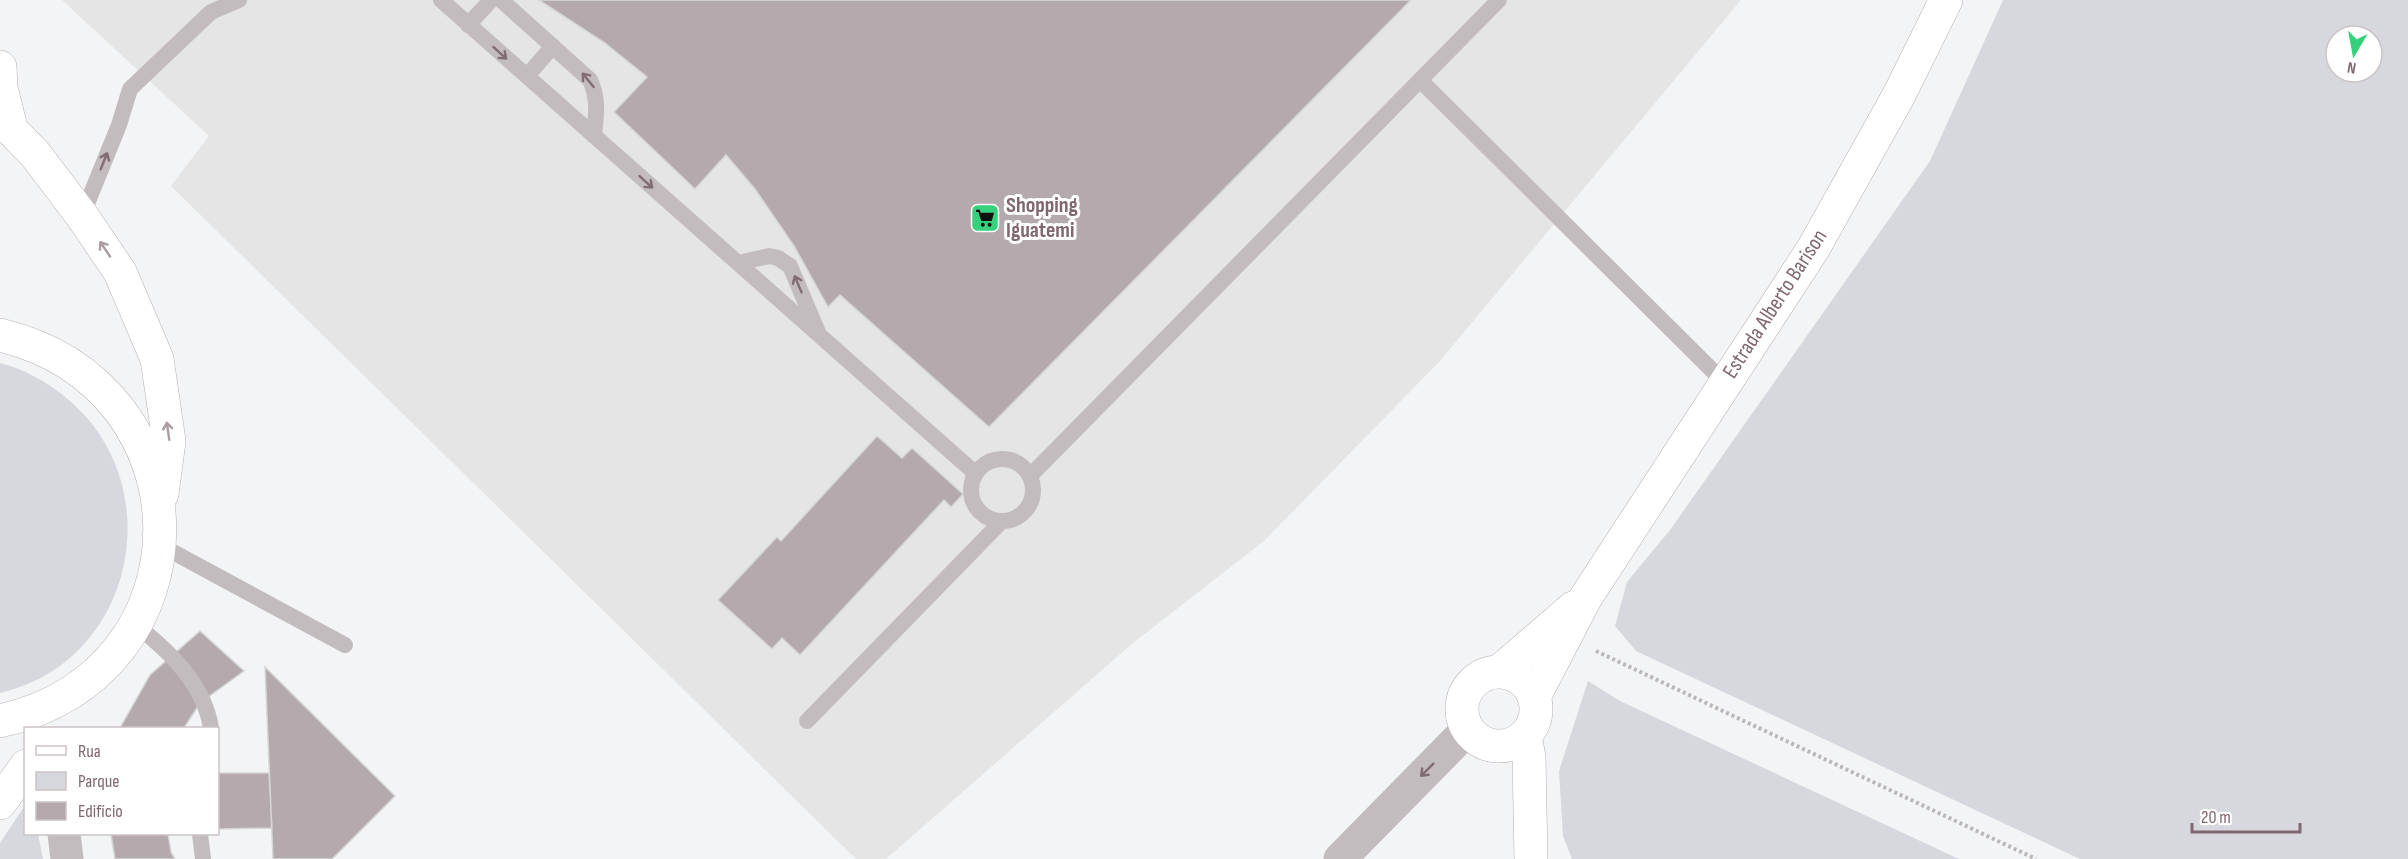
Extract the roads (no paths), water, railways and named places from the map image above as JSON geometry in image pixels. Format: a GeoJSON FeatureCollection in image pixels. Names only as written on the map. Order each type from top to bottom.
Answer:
{"type":"FeatureCollection","features":[{"type":"Feature","properties":{"kind":"street","name":"Estrada Alberto Barison"},"geometry":{"type":"LineString","coordinates":[[1535,696],[1586,597],[1813,249],[1899,95],[1947,0]]}},
{"type":"Feature","properties":{"kind":"street"},"geometry":{"type":"LineString","coordinates":[[0,67],[6,123],[35,154],[82,216],[120,272],[157,359],[169,441],[160,510],[160,545],[156,573],[136,625],[105,666],[64,698],[26,715],[0,721]]}},
{"type":"Feature","properties":{"kind":"street"},"geometry":{"type":"LineString","coordinates":[[0,335],[26,341],[61,357],[92,379],[118,406],[138,438],[153,472],[160,510]]}},
{"type":"Feature","properties":{"kind":"street","name":"Estrada Alberto Barison"},"geometry":{"type":"LineString","coordinates":[[1500,671],[1586,597]]}},
{"type":"Feature","properties":{"kind":"street"},"geometry":{"type":"LineString","coordinates":[[1500,671],[1515,674],[1527,683],[1535,696],[1538,710],[1534,724],[1512,742],[1484,744],[1472,735],[1464,722],[1461,707],[1465,693],[1473,681],[1486,674],[1500,671]]}},
{"type":"Feature","properties":{"kind":"street"},"geometry":{"type":"LineString","coordinates":[[50,727],[64,698]]}},
{"type":"Feature","properties":{"kind":"street"},"geometry":{"type":"LineString","coordinates":[[1340,859],[1468,729]]}},
{"type":"Feature","properties":{"kind":"street"},"geometry":{"type":"LineString","coordinates":[[1512,742],[1531,859]]}},
{"type":"Feature","properties":{"kind":"street"},"geometry":{"type":"LineString","coordinates":[[0,803],[24,769]]}},
{"type":"Feature","properties":{"kind":"street"},"geometry":{"type":"LineString","coordinates":[[64,835],[67,859]]}},
{"type":"Feature","properties":{"kind":"lane"},"geometry":{"type":"LineString","coordinates":[[82,216],[119,125],[130,89],[211,12],[239,0]]}},
{"type":"Feature","properties":{"kind":"lane"},"geometry":{"type":"LineString","coordinates":[[441,0],[975,473]]}},
{"type":"Feature","properties":{"kind":"lane"},"geometry":{"type":"LineString","coordinates":[[468,25],[491,0]]}},
{"type":"Feature","properties":{"kind":"lane"},"geometry":{"type":"LineString","coordinates":[[501,0],[590,80],[597,103],[594,136]]}},
{"type":"Feature","properties":{"kind":"lane"},"geometry":{"type":"LineString","coordinates":[[1030,476],[1499,0]]}},
{"type":"Feature","properties":{"kind":"lane"},"geometry":{"type":"LineString","coordinates":[[527,76],[553,46]]}},
{"type":"Feature","properties":{"kind":"lane"},"geometry":{"type":"LineString","coordinates":[[1420,80],[1725,383]]}},
{"type":"Feature","properties":{"kind":"lane"},"geometry":{"type":"LineString","coordinates":[[738,263],[769,256],[778,258],[790,266],[820,338]]}},
{"type":"Feature","properties":{"kind":"lane"},"geometry":{"type":"LineString","coordinates":[[807,721],[1000,522],[1016,518],[1028,507],[1033,492],[1030,476],[1019,464],[1003,459],[987,463],[975,473],[970,489],[974,505],[985,516],[1000,522]]}},
{"type":"Feature","properties":{"kind":"lane"},"geometry":{"type":"LineString","coordinates":[[160,545],[345,645]]}},
{"type":"Feature","properties":{"kind":"lane"},"geometry":{"type":"LineString","coordinates":[[136,625],[155,640],[194,682],[208,708],[211,727]]}},
{"type":"Feature","properties":{"kind":"lane"},"geometry":{"type":"LineString","coordinates":[[200,835],[203,859]]}},
{"type":"Feature","properties":{"kind":"place","name":"Shopping Iguatemi"},"geometry":{"type":"Point","coordinates":[985,218]}}]}
